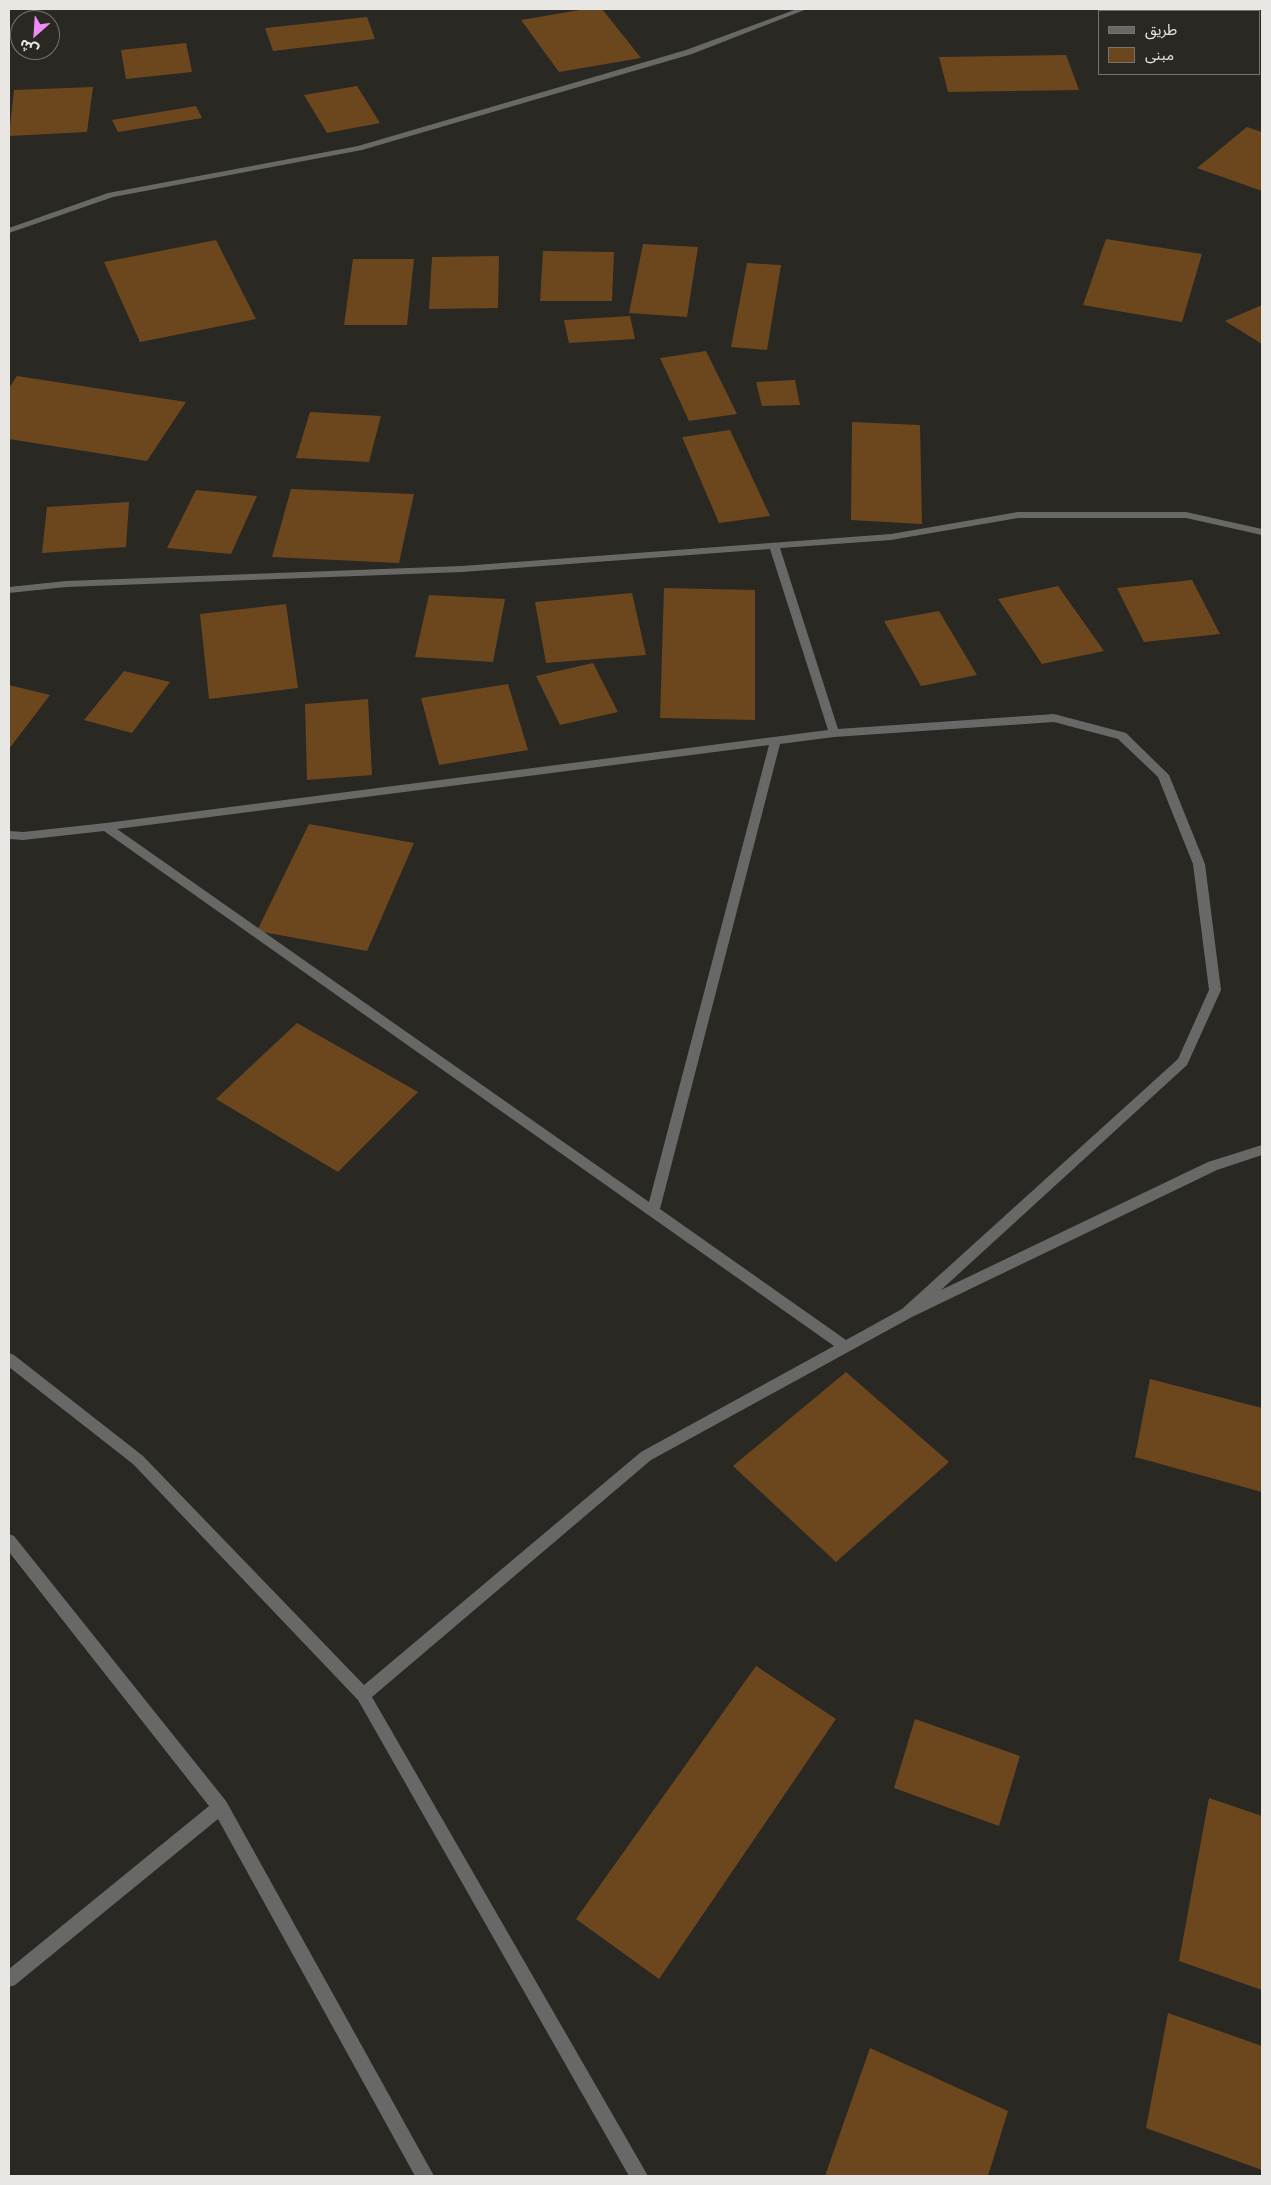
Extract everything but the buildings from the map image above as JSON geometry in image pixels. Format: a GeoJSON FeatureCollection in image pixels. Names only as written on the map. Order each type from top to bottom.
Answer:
{"type":"FeatureCollection","features":[{"type":"Feature","properties":{"kind":"street"},"geometry":{"type":"LineString","coordinates":[[9,231],[111,194],[359,148],[689,52],[804,9]]}},
{"type":"Feature","properties":{"kind":"street"},"geometry":{"type":"LineString","coordinates":[[9,590],[66,584],[462,569],[774,546],[892,537],[1018,515],[1186,515],[1262,532]]}},
{"type":"Feature","properties":{"kind":"street"},"geometry":{"type":"LineString","coordinates":[[774,546],[834,733]]}},
{"type":"Feature","properties":{"kind":"street"},"geometry":{"type":"LineString","coordinates":[[9,835],[23,836],[106,828],[834,733],[1054,718],[1122,736],[1163,775],[1199,864],[1215,990],[1183,1062],[907,1313]]}},
{"type":"Feature","properties":{"kind":"street"},"geometry":{"type":"LineString","coordinates":[[652,1212],[776,740]]}},
{"type":"Feature","properties":{"kind":"street"},"geometry":{"type":"LineString","coordinates":[[106,828],[846,1347]]}},
{"type":"Feature","properties":{"kind":"street"},"geometry":{"type":"LineString","coordinates":[[363,1695],[416,1653],[646,1456],[907,1313],[1213,1166],[1262,1150]]}},
{"type":"Feature","properties":{"kind":"street"},"geometry":{"type":"LineString","coordinates":[[9,1359],[138,1460],[363,1695],[639,2176]]}},
{"type":"Feature","properties":{"kind":"street"},"geometry":{"type":"LineString","coordinates":[[9,1541],[220,1807],[425,2176]]}},
{"type":"Feature","properties":{"kind":"street"},"geometry":{"type":"LineString","coordinates":[[9,1980],[220,1807]]}}]}
